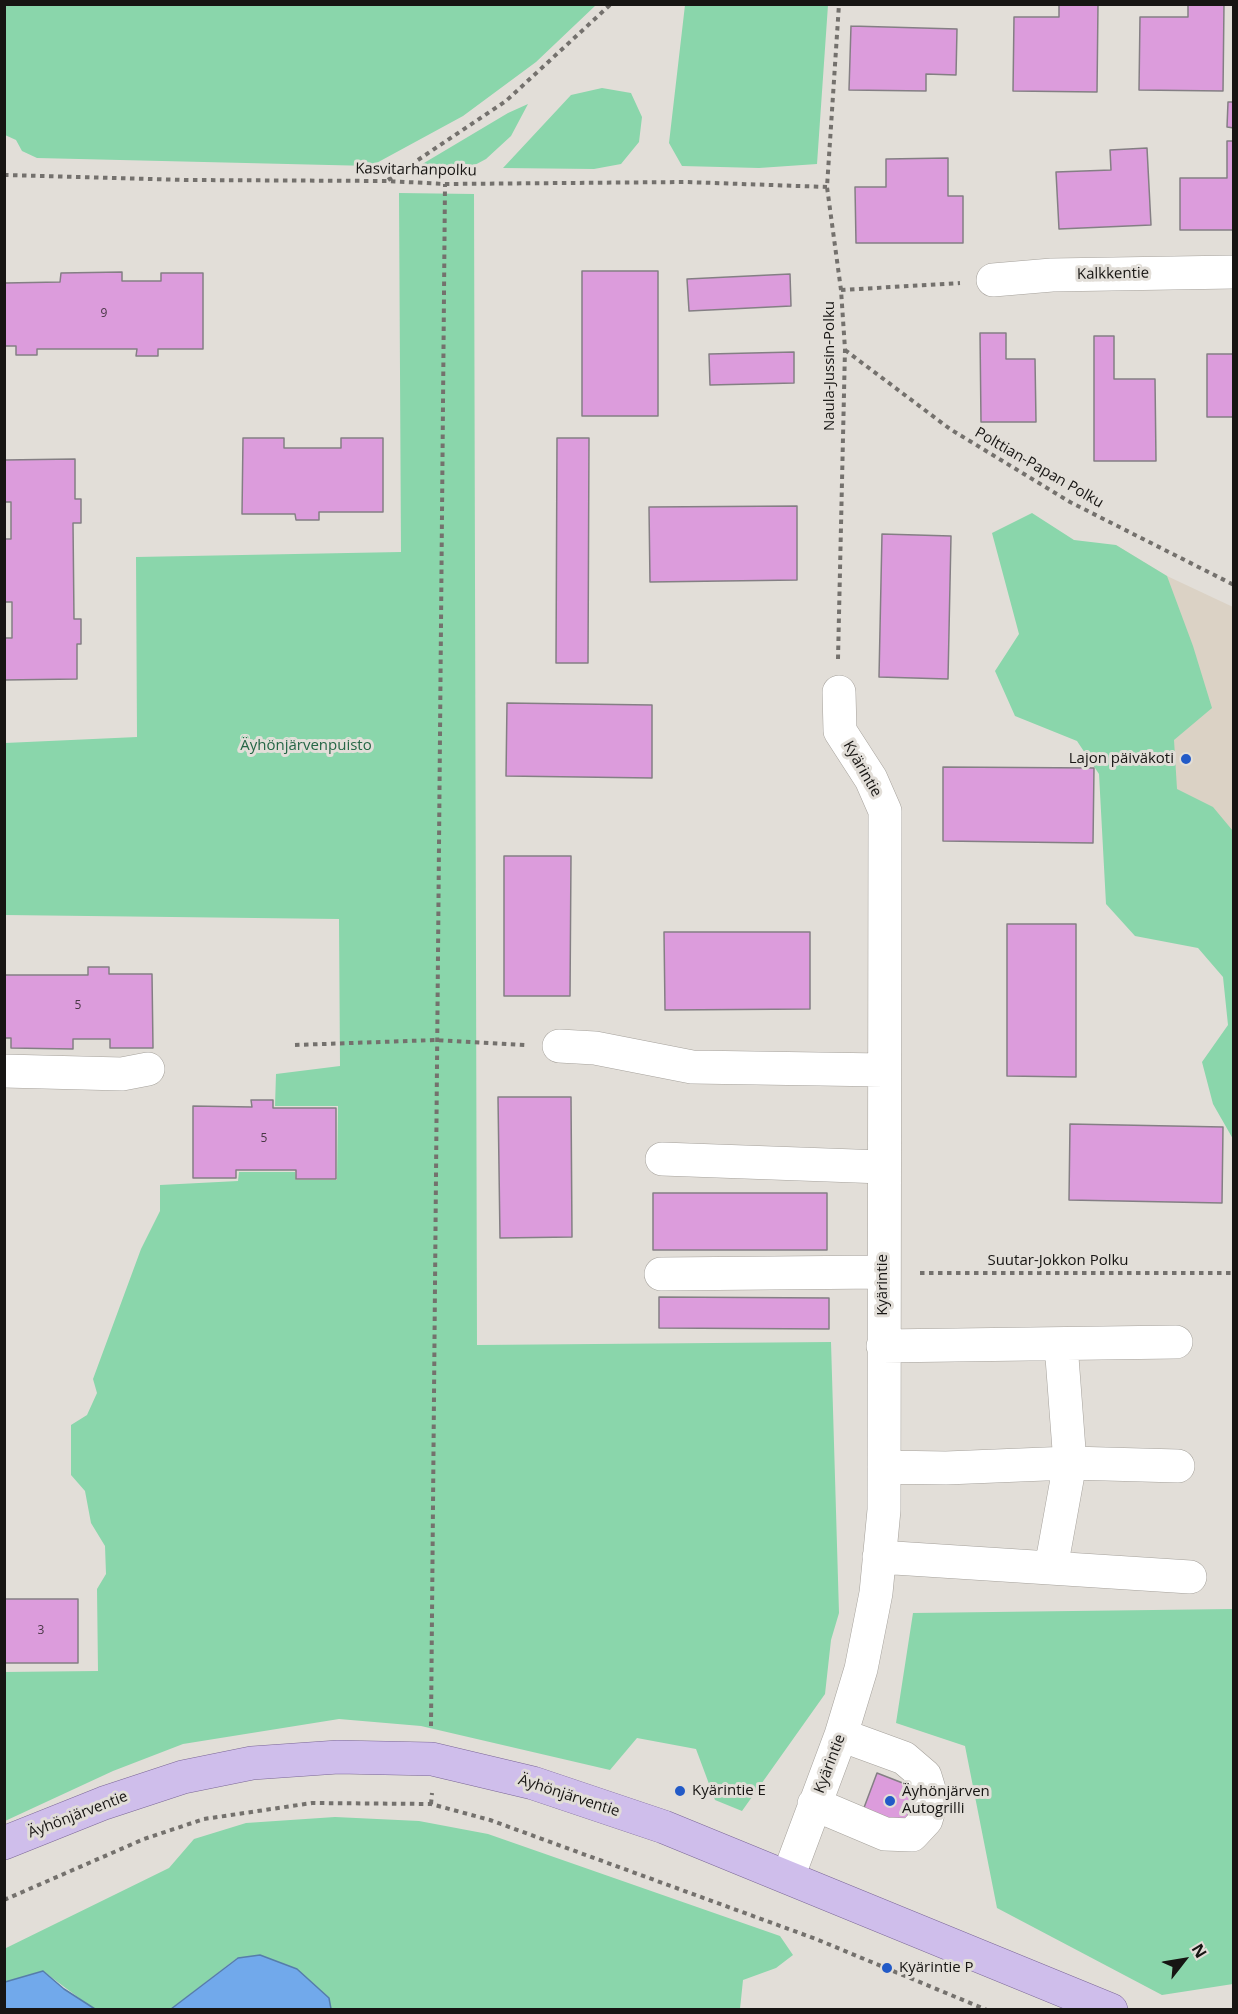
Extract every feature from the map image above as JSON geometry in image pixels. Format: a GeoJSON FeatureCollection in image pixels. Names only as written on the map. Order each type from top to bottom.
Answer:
{"type":"FeatureCollection","features":[{"type":"Feature","properties":{"kind":"main road","name":"Äyhönjärventie"},"geometry":{"type":"LineString","coordinates":[[4,1843],[126,1796],[183,1777],[252,1762],[338,1757],[432,1760],[533,1783],[664,1827],[1111,2010]]}},
{"type":"Feature","properties":{"kind":"street","name":"Kalkkentie"},"geometry":{"type":"LineString","coordinates":[[993,280],[1052,275],[1233,272]]}},
{"type":"Feature","properties":{"kind":"street","name":"Kyärintie"},"geometry":{"type":"LineString","coordinates":[[788,1877],[841,1735],[861,1670],[884,1510],[885,811],[871,779],[840,731],[839,692]]}},
{"type":"Feature","properties":{"kind":"street"},"geometry":{"type":"LineString","coordinates":[[559,1046],[595,1048],[692,1067],[883,1070]]}},
{"type":"Feature","properties":{"kind":"street"},"geometry":{"type":"LineString","coordinates":[[4,1071],[122,1074],[148,1069]]}},
{"type":"Feature","properties":{"kind":"street"},"geometry":{"type":"LineString","coordinates":[[662,1160],[883,1167]]}},
{"type":"Feature","properties":{"kind":"street"},"geometry":{"type":"LineString","coordinates":[[661,1274],[884,1272]]}},
{"type":"Feature","properties":{"kind":"street"},"geometry":{"type":"LineString","coordinates":[[883,1346],[1176,1342]]}},
{"type":"Feature","properties":{"kind":"street"},"geometry":{"type":"LineString","coordinates":[[1051,1568],[1070,1463],[1060,1344]]}},
{"type":"Feature","properties":{"kind":"street"},"geometry":{"type":"LineString","coordinates":[[884,1467],[946,1468],[1070,1463],[1178,1466]]}},
{"type":"Feature","properties":{"kind":"street"},"geometry":{"type":"LineString","coordinates":[[879,1557],[1190,1577]]}},
{"type":"Feature","properties":{"kind":"street"},"geometry":{"type":"LineString","coordinates":[[814,1804],[885,1834],[912,1835],[926,1820],[932,1799],[925,1776],[904,1758],[841,1735]]}},
{"type":"Feature","properties":{"kind":"path"},"geometry":{"type":"LineString","coordinates":[[387,181],[506,101],[611,4]]}},
{"type":"Feature","properties":{"kind":"path","name":"Naula-Jussin-Polku"},"geometry":{"type":"LineString","coordinates":[[839,4],[827,187],[841,290],[845,349],[838,598],[839,692]]}},
{"type":"Feature","properties":{"kind":"path","name":"Kasvitarhanpolku"},"geometry":{"type":"LineString","coordinates":[[4,175],[188,180],[387,181],[445,184],[686,182],[827,187]]}},
{"type":"Feature","properties":{"kind":"path"},"geometry":{"type":"LineString","coordinates":[[431,1804],[436,1040],[442,758],[445,184]]}},
{"type":"Feature","properties":{"kind":"path"},"geometry":{"type":"LineString","coordinates":[[841,290],[993,280]]}},
{"type":"Feature","properties":{"kind":"path","name":"Polttian-Papan Polku"},"geometry":{"type":"LineString","coordinates":[[845,349],[950,429],[1070,502],[1233,585]]}},
{"type":"Feature","properties":{"kind":"path"},"geometry":{"type":"LineString","coordinates":[[295,1045],[436,1040],[559,1046]]}},
{"type":"Feature","properties":{"kind":"path","name":"Suutar-Jokkon Polku"},"geometry":{"type":"LineString","coordinates":[[884,1272],[1233,1273]]}},
{"type":"Feature","properties":{"kind":"path"},"geometry":{"type":"LineString","coordinates":[[4,1900],[144,1839],[204,1819],[312,1803],[431,1804],[501,1823],[783,1927],[987,2010]]}},
{"type":"Feature","properties":{"kind":"shaded area","name":"Lajon päiväkoti"},"geometry":{"type":"Polygon","coordinates":[[[1116,545],[1167,576],[1233,607],[1233,913],[1156,911],[1116,545]]]}},
{"type":"Feature","properties":{"kind":"green space"},"geometry":{"type":"Polygon","coordinates":[[[4,5],[596,5],[536,62],[463,116],[371,166],[37,158],[22,151],[16,140],[5,135],[4,5]]]}},
{"type":"Feature","properties":{"kind":"green space"},"geometry":{"type":"Polygon","coordinates":[[[685,5],[828,5],[817,164],[759,168],[682,166],[669,143],[685,5]]]}},
{"type":"Feature","properties":{"kind":"green space"},"geometry":{"type":"Polygon","coordinates":[[[602,88],[631,93],[642,117],[639,142],[621,164],[594,169],[503,168],[571,95],[602,88]]]}},
{"type":"Feature","properties":{"kind":"green space"},"geometry":{"type":"Polygon","coordinates":[[[528,104],[511,136],[486,159],[471,167],[428,169],[419,166],[508,113],[528,104]]]}},
{"type":"Feature","properties":{"kind":"green space","name":"Äyhönjärvenpuisto"},"geometry":{"type":"Polygon","coordinates":[[[399,193],[474,194],[477,1345],[831,1342],[839,1613],[831,1640],[825,1694],[742,1811],[715,1800],[696,1749],[637,1738],[610,1770],[421,1726],[339,1719],[183,1744],[113,1771],[5,1821],[5,1672],[98,1671],[97,1589],[106,1574],[105,1546],[91,1523],[85,1491],[71,1475],[71,1425],[87,1415],[97,1393],[93,1379],[141,1249],[160,1211],[160,1185],[238,1181],[239,1172],[295,1172],[296,1180],[337,1180],[338,1106],[275,1106],[276,1074],[340,1066],[339,919],[5,915],[5,743],[137,737],[136,557],[401,552],[399,193]]]}},
{"type":"Feature","properties":{"kind":"green space"},"geometry":{"type":"Polygon","coordinates":[[[1032,513],[1074,540],[1116,545],[1167,576],[1193,646],[1212,708],[1174,740],[1177,789],[1213,807],[1233,831],[1233,1139],[1213,1104],[1202,1062],[1228,1025],[1223,977],[1198,948],[1135,936],[1106,904],[1099,774],[1077,741],[1015,716],[995,671],[1019,634],[992,533],[1032,513]]]}},
{"type":"Feature","properties":{"kind":"green space"},"geometry":{"type":"Polygon","coordinates":[[[1233,1609],[1233,1984],[1162,1995],[997,1908],[965,1746],[896,1723],[913,1613],[1233,1609]]]}},
{"type":"Feature","properties":{"kind":"green space"},"geometry":{"type":"Polygon","coordinates":[[[335,1817],[419,1821],[488,1834],[780,1936],[793,1955],[776,1968],[743,1980],[740,2009],[331,2009],[329,1998],[237,1958],[171,2009],[95,2010],[43,1971],[5,1982],[4,1949],[169,1868],[194,1839],[246,1823],[335,1817]]]}},
{"type":"Feature","properties":{"kind":"water"},"geometry":{"type":"Polygon","coordinates":[[[260,1955],[297,1969],[329,1998],[331,2009],[171,2009],[238,1958],[260,1955]]]}},
{"type":"Feature","properties":{"kind":"water"},"geometry":{"type":"Polygon","coordinates":[[[43,1971],[64,1989],[95,2009],[5,2009],[5,1982],[43,1971]]]}},
{"type":"Feature","properties":{"kind":"building"},"geometry":{"type":"Polygon","coordinates":[[[1059,4],[1098,4],[1097,92],[1013,91],[1014,17],[1059,17],[1059,4]]]}},
{"type":"Feature","properties":{"kind":"building"},"geometry":{"type":"Polygon","coordinates":[[[1188,4],[1224,4],[1223,91],[1139,90],[1140,17],[1188,17],[1188,4]]]}},
{"type":"Feature","properties":{"kind":"building"},"geometry":{"type":"Polygon","coordinates":[[[851,26],[957,29],[956,75],[926,74],[926,91],[849,90],[851,26]]]}},
{"type":"Feature","properties":{"kind":"building"},"geometry":{"type":"Polygon","coordinates":[[[1228,102],[1234,102],[1234,128],[1227,127],[1228,102]]]}},
{"type":"Feature","properties":{"kind":"building"},"geometry":{"type":"Polygon","coordinates":[[[1227,141],[1234,141],[1234,230],[1180,230],[1180,178],[1227,178],[1227,141]]]}},
{"type":"Feature","properties":{"kind":"building"},"geometry":{"type":"Polygon","coordinates":[[[1147,148],[1151,225],[1059,229],[1056,172],[1111,170],[1110,150],[1147,148]]]}},
{"type":"Feature","properties":{"kind":"building"},"geometry":{"type":"Polygon","coordinates":[[[948,158],[948,196],[963,196],[963,243],[856,243],[855,187],[886,187],[886,159],[948,158]]]}},
{"type":"Feature","properties":{"kind":"building"},"geometry":{"type":"Polygon","coordinates":[[[582,271],[658,271],[658,416],[582,416],[582,271]]]}},
{"type":"Feature","properties":{"kind":"building"},"geometry":{"type":"Polygon","coordinates":[[[122,272],[122,281],[161,281],[161,273],[203,273],[203,349],[158,349],[158,356],[136,356],[137,349],[37,349],[37,355],[16,355],[16,346],[4,346],[4,273],[5,283],[60,282],[61,273],[122,272]]]}},
{"type":"Feature","properties":{"kind":"building"},"geometry":{"type":"Polygon","coordinates":[[[790,274],[791,306],[689,311],[687,279],[790,274]]]}},
{"type":"Feature","properties":{"kind":"building"},"geometry":{"type":"Polygon","coordinates":[[[980,333],[1006,333],[1006,359],[1035,359],[1036,422],[981,422],[980,333]]]}},
{"type":"Feature","properties":{"kind":"building"},"geometry":{"type":"Polygon","coordinates":[[[1094,336],[1114,336],[1114,379],[1155,379],[1156,461],[1094,461],[1094,336]]]}},
{"type":"Feature","properties":{"kind":"building"},"geometry":{"type":"Polygon","coordinates":[[[794,352],[794,383],[710,385],[709,354],[794,352]]]}},
{"type":"Feature","properties":{"kind":"building"},"geometry":{"type":"Polygon","coordinates":[[[1207,354],[1234,354],[1234,417],[1207,417],[1207,354]]]}},
{"type":"Feature","properties":{"kind":"building"},"geometry":{"type":"Polygon","coordinates":[[[243,438],[284,438],[284,448],[341,448],[341,438],[383,438],[383,512],[319,512],[319,520],[296,520],[295,514],[242,514],[243,438]]]}},
{"type":"Feature","properties":{"kind":"building"},"geometry":{"type":"Polygon","coordinates":[[[557,438],[589,438],[588,663],[556,663],[557,438]]]}},
{"type":"Feature","properties":{"kind":"building"},"geometry":{"type":"Polygon","coordinates":[[[75,459],[75,499],[81,499],[81,523],[73,523],[74,619],[81,619],[81,644],[77,644],[77,679],[4,680],[4,638],[12,638],[12,602],[4,602],[4,539],[11,539],[11,502],[4,502],[4,460],[75,459]]]}},
{"type":"Feature","properties":{"kind":"building"},"geometry":{"type":"Polygon","coordinates":[[[797,506],[797,580],[650,582],[649,507],[797,506]]]}},
{"type":"Feature","properties":{"kind":"building"},"geometry":{"type":"Polygon","coordinates":[[[882,534],[951,536],[948,679],[879,677],[882,534]]]}},
{"type":"Feature","properties":{"kind":"building"},"geometry":{"type":"Polygon","coordinates":[[[507,703],[652,705],[652,778],[506,776],[507,703]]]}},
{"type":"Feature","properties":{"kind":"building"},"geometry":{"type":"Polygon","coordinates":[[[943,767],[1094,768],[1093,843],[943,841],[943,767]]]}},
{"type":"Feature","properties":{"kind":"building"},"geometry":{"type":"Polygon","coordinates":[[[504,856],[571,856],[570,996],[504,996],[504,856]]]}},
{"type":"Feature","properties":{"kind":"building"},"geometry":{"type":"Polygon","coordinates":[[[1007,924],[1076,924],[1076,1077],[1007,1076],[1007,924]]]}},
{"type":"Feature","properties":{"kind":"building"},"geometry":{"type":"Polygon","coordinates":[[[664,932],[810,932],[810,1009],[665,1010],[664,932]]]}},
{"type":"Feature","properties":{"kind":"building"},"geometry":{"type":"Polygon","coordinates":[[[88,967],[109,967],[109,974],[152,974],[153,1048],[110,1048],[110,1039],[73,1039],[73,1049],[11,1048],[11,1038],[4,1038],[4,975],[88,975],[88,967]]]}},
{"type":"Feature","properties":{"kind":"building"},"geometry":{"type":"Polygon","coordinates":[[[498,1097],[571,1097],[572,1237],[500,1238],[498,1097]]]}},
{"type":"Feature","properties":{"kind":"building"},"geometry":{"type":"Polygon","coordinates":[[[251,1100],[273,1100],[273,1108],[336,1108],[336,1179],[296,1179],[296,1170],[236,1170],[236,1178],[193,1178],[193,1106],[252,1107],[251,1100]]]}},
{"type":"Feature","properties":{"kind":"building"},"geometry":{"type":"Polygon","coordinates":[[[1070,1124],[1223,1127],[1222,1203],[1069,1200],[1070,1124]]]}},
{"type":"Feature","properties":{"kind":"building"},"geometry":{"type":"Polygon","coordinates":[[[653,1193],[827,1193],[827,1250],[653,1250],[653,1193]]]}},
{"type":"Feature","properties":{"kind":"building"},"geometry":{"type":"Polygon","coordinates":[[[659,1297],[829,1298],[829,1329],[659,1328],[659,1297]]]}},
{"type":"Feature","properties":{"kind":"building"},"geometry":{"type":"Polygon","coordinates":[[[4,1599],[78,1599],[78,1663],[4,1663],[4,1599]]]}},
{"type":"Feature","properties":{"kind":"building","name":"Äyhönjärven Autogrilli"},"geometry":{"type":"Polygon","coordinates":[[[877,1773],[918,1789],[903,1828],[862,1813],[877,1773]]]}},
{"type":"Feature","properties":{"kind":"place","name":"Lajon päiväkoti"},"geometry":{"type":"Point","coordinates":[1186,759]}},
{"type":"Feature","properties":{"kind":"place","name":"Kyärintie E"},"geometry":{"type":"Point","coordinates":[680,1791]}},
{"type":"Feature","properties":{"kind":"place","name":"Äyhönjärven Autogrilli"},"geometry":{"type":"Point","coordinates":[890,1801]}},
{"type":"Feature","properties":{"kind":"place","name":"Kyärintie P"},"geometry":{"type":"Point","coordinates":[887,1968]}}]}
